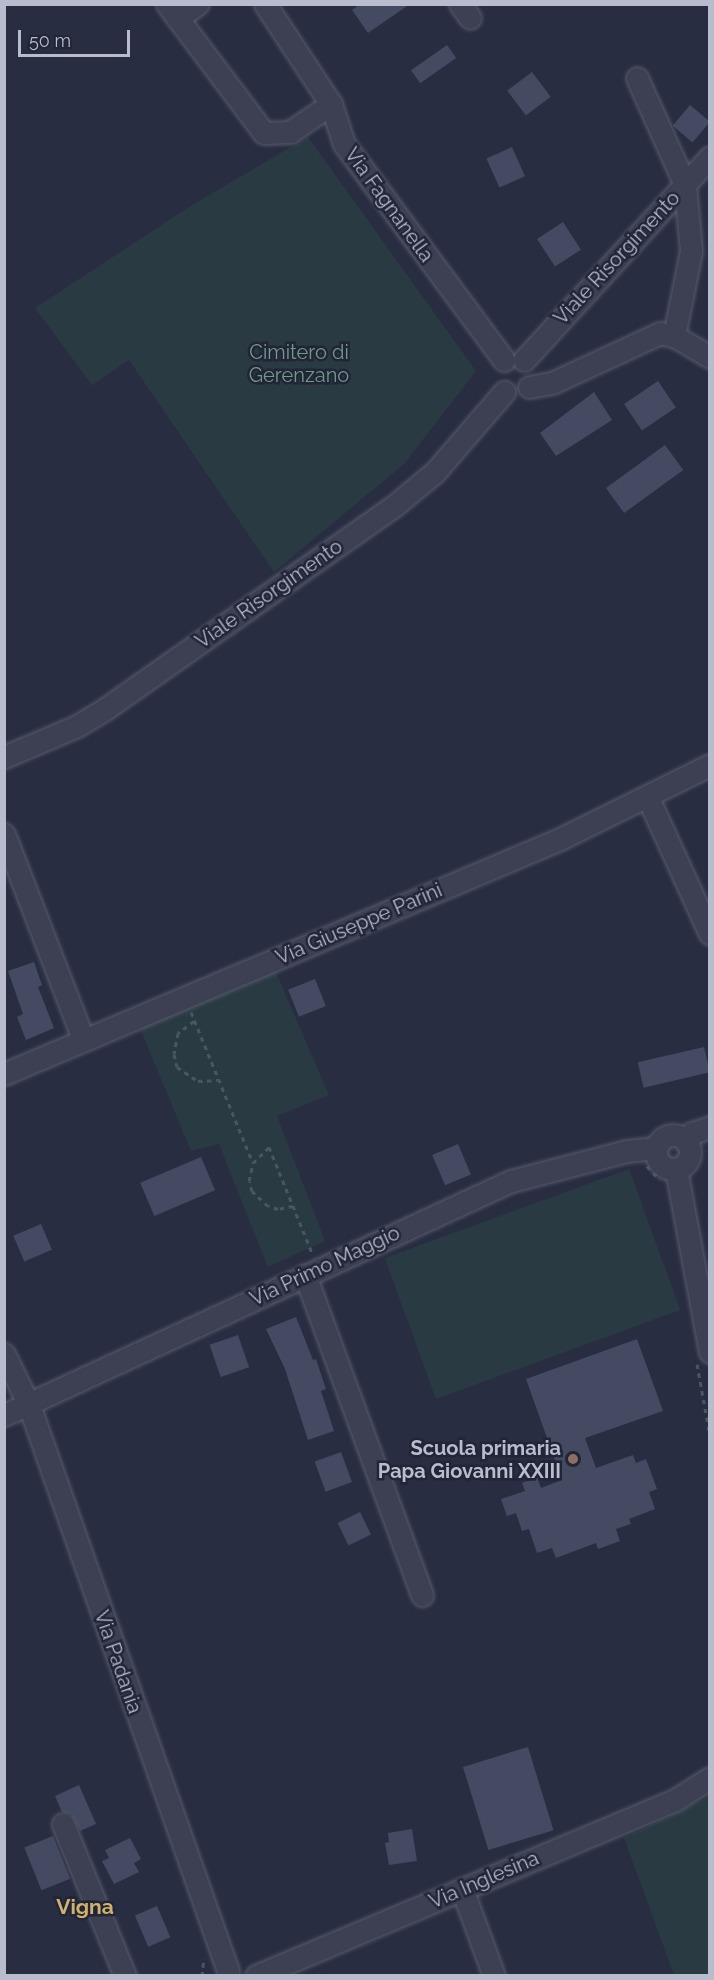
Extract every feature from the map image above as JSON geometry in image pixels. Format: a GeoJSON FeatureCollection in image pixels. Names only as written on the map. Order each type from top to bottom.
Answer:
{"type":"FeatureCollection","features":[{"type":"Feature","properties":{"kind":"street"},"geometry":{"type":"LineString","coordinates":[[198,4],[172,11],[264,133],[290,132],[331,104]]}},
{"type":"Feature","properties":{"kind":"street","name":"Via Fagnanella"},"geometry":{"type":"LineString","coordinates":[[265,4],[331,104],[344,144],[514,360]]}},
{"type":"Feature","properties":{"kind":"street"},"geometry":{"type":"LineString","coordinates":[[638,78],[685,185],[692,251],[674,336]]}},
{"type":"Feature","properties":{"kind":"street","name":"Viale Risorgimento"},"geometry":{"type":"LineString","coordinates":[[514,360],[710,157]]}},
{"type":"Feature","properties":{"kind":"street"},"geometry":{"type":"LineString","coordinates":[[529,387],[533,375],[514,360],[497,368],[496,379],[504,392],[520,394],[529,387],[552,383],[654,336],[674,336],[710,357]]}},
{"type":"Feature","properties":{"kind":"street","name":"Viale Risorgimento"},"geometry":{"type":"LineString","coordinates":[[4,757],[77,726],[105,709],[394,506],[435,472],[504,392]]}},
{"type":"Feature","properties":{"kind":"street","name":"Via Giuseppe Parini"},"geometry":{"type":"LineString","coordinates":[[4,1074],[185,999],[648,798],[710,765]]}},
{"type":"Feature","properties":{"kind":"street"},"geometry":{"type":"LineString","coordinates":[[648,798],[710,934]]}},
{"type":"Feature","properties":{"kind":"street"},"geometry":{"type":"LineString","coordinates":[[4,834],[83,1040]]}},
{"type":"Feature","properties":{"kind":"street"},"geometry":{"type":"LineString","coordinates":[[686,1141],[692,1133],[710,1126]]}},
{"type":"Feature","properties":{"kind":"street"},"geometry":{"type":"LineString","coordinates":[[676,1135],[686,1141],[690,1155],[685,1164],[676,1169],[660,1164],[656,1148],[666,1136],[676,1135]]}},
{"type":"Feature","properties":{"kind":"street","name":"Via Primo Maggio"},"geometry":{"type":"LineString","coordinates":[[4,1415],[511,1181],[627,1151],[656,1148]]}},
{"type":"Feature","properties":{"kind":"street"},"geometry":{"type":"LineString","coordinates":[[676,1169],[707,1324],[710,1352]]}},
{"type":"Feature","properties":{"kind":"street"},"geometry":{"type":"LineString","coordinates":[[312,1272],[423,1595]]}},
{"type":"Feature","properties":{"kind":"street","name":"Via Padania"},"geometry":{"type":"LineString","coordinates":[[4,1354],[29,1405],[231,1974]]}},
{"type":"Feature","properties":{"kind":"street","name":"Via Inglesina"},"geometry":{"type":"LineString","coordinates":[[256,1976],[675,1800],[710,1778]]}},
{"type":"Feature","properties":{"kind":"street"},"geometry":{"type":"LineString","coordinates":[[63,1824],[126,1976]]}},
{"type":"Feature","properties":{"kind":"street"},"geometry":{"type":"LineString","coordinates":[[462,1889],[494,1976]]}},
{"type":"Feature","properties":{"kind":"path"},"geometry":{"type":"LineString","coordinates":[[185,999],[252,1163],[249,1181],[258,1199],[278,1209],[293,1206]]}},
{"type":"Feature","properties":{"kind":"path"},"geometry":{"type":"LineString","coordinates":[[194,1021],[178,1033],[174,1054],[177,1067],[198,1081],[217,1080]]}},
{"type":"Feature","properties":{"kind":"path"},"geometry":{"type":"LineString","coordinates":[[252,1163],[268,1147],[293,1206],[312,1272]]}},
{"type":"Feature","properties":{"kind":"green space","name":"Cimitero di Gerenzano"},"geometry":{"type":"Polygon","coordinates":[[[308,137],[476,371],[404,464],[274,572],[129,360],[92,385],[35,308],[189,207],[308,137]]]}},
{"type":"Feature","properties":{"kind":"green space"},"geometry":{"type":"Polygon","coordinates":[[[275,970],[329,1095],[277,1116],[325,1241],[268,1267],[219,1144],[191,1151],[139,1026],[275,970]]]}},
{"type":"Feature","properties":{"kind":"green space"},"geometry":{"type":"Polygon","coordinates":[[[629,1169],[680,1310],[436,1399],[385,1258],[629,1169]]]}},
{"type":"Feature","properties":{"kind":"green space"},"geometry":{"type":"Polygon","coordinates":[[[709,1797],[709,1975],[674,1975],[624,1838],[709,1797]]]}},
{"type":"Feature","properties":{"kind":"building"},"geometry":{"type":"Polygon","coordinates":[[[360,4],[410,4],[368,33],[352,10],[360,4]]]}},
{"type":"Feature","properties":{"kind":"building"},"geometry":{"type":"Polygon","coordinates":[[[447,45],[456,58],[420,83],[411,70],[447,45]]]}},
{"type":"Feature","properties":{"kind":"building"},"geometry":{"type":"Polygon","coordinates":[[[532,72],[551,97],[526,115],[507,91],[532,72]]]}},
{"type":"Feature","properties":{"kind":"building"},"geometry":{"type":"Polygon","coordinates":[[[690,105],[710,122],[693,142],[673,126],[690,105]]]}},
{"type":"Feature","properties":{"kind":"building"},"geometry":{"type":"Polygon","coordinates":[[[512,147],[525,176],[499,188],[486,158],[512,147]]]}},
{"type":"Feature","properties":{"kind":"building"},"geometry":{"type":"Polygon","coordinates":[[[563,222],[581,250],[555,267],[537,239],[563,222]]]}},
{"type":"Feature","properties":{"kind":"building"},"geometry":{"type":"Polygon","coordinates":[[[658,381],[676,408],[642,430],[624,404],[658,381]]]}},
{"type":"Feature","properties":{"kind":"building"},"geometry":{"type":"Polygon","coordinates":[[[594,392],[612,420],[556,456],[540,433],[594,392]]]}},
{"type":"Feature","properties":{"kind":"building"},"geometry":{"type":"Polygon","coordinates":[[[665,445],[683,470],[624,513],[606,488],[665,445]]]}},
{"type":"Feature","properties":{"kind":"building"},"geometry":{"type":"Polygon","coordinates":[[[34,962],[42,985],[38,987],[54,1028],[26,1040],[17,1017],[23,1014],[8,971],[34,962]]]}},
{"type":"Feature","properties":{"kind":"building"},"geometry":{"type":"Polygon","coordinates":[[[315,979],[326,1006],[299,1017],[288,990],[315,979]]]}},
{"type":"Feature","properties":{"kind":"building"},"geometry":{"type":"Polygon","coordinates":[[[704,1047],[710,1072],[644,1088],[638,1062],[704,1047]]]}},
{"type":"Feature","properties":{"kind":"building"},"geometry":{"type":"Polygon","coordinates":[[[458,1144],[471,1174],[445,1185],[432,1155],[458,1144]]]}},
{"type":"Feature","properties":{"kind":"building"},"geometry":{"type":"Polygon","coordinates":[[[201,1157],[215,1190],[154,1216],[140,1183],[201,1157]]]}},
{"type":"Feature","properties":{"kind":"building"},"geometry":{"type":"Polygon","coordinates":[[[41,1224],[52,1250],[24,1261],[13,1236],[41,1224]]]}},
{"type":"Feature","properties":{"kind":"building"},"geometry":{"type":"Polygon","coordinates":[[[296,1317],[313,1360],[316,1359],[326,1389],[321,1391],[334,1431],[308,1440],[285,1369],[266,1329],[296,1317]]]}},
{"type":"Feature","properties":{"kind":"building"},"geometry":{"type":"Polygon","coordinates":[[[238,1335],[249,1367],[221,1377],[210,1345],[238,1335]]]}},
{"type":"Feature","properties":{"kind":"building"},"geometry":{"type":"Polygon","coordinates":[[[637,1339],[663,1411],[585,1438],[596,1468],[633,1455],[636,1463],[646,1459],[657,1489],[649,1492],[655,1509],[629,1519],[631,1524],[616,1529],[620,1541],[598,1549],[596,1543],[556,1558],[552,1548],[537,1553],[529,1529],[522,1531],[516,1513],[507,1516],[501,1499],[525,1491],[522,1483],[537,1477],[541,1488],[562,1480],[526,1379],[637,1339]]]}},
{"type":"Feature","properties":{"kind":"building"},"geometry":{"type":"Polygon","coordinates":[[[341,1452],[352,1482],[326,1492],[315,1462],[341,1452]]]}},
{"type":"Feature","properties":{"kind":"building"},"geometry":{"type":"Polygon","coordinates":[[[360,1512],[371,1534],[348,1545],[338,1523],[360,1512]]]}},
{"type":"Feature","properties":{"kind":"building"},"geometry":{"type":"Polygon","coordinates":[[[528,1747],[553,1830],[488,1850],[463,1767],[528,1747]]]}},
{"type":"Feature","properties":{"kind":"building"},"geometry":{"type":"Polygon","coordinates":[[[79,1785],[96,1824],[80,1831],[71,1814],[62,1812],[55,1796],[79,1785]]]}},
{"type":"Feature","properties":{"kind":"building"},"geometry":{"type":"Polygon","coordinates":[[[412,1829],[417,1861],[389,1865],[385,1843],[389,1842],[388,1833],[412,1829]]]}},
{"type":"Feature","properties":{"kind":"building"},"geometry":{"type":"Polygon","coordinates":[[[53,1836],[70,1879],[41,1890],[24,1848],[53,1836]]]}},
{"type":"Feature","properties":{"kind":"building"},"geometry":{"type":"Polygon","coordinates":[[[130,1838],[141,1859],[134,1863],[139,1872],[114,1884],[102,1861],[109,1858],[105,1850],[130,1838]]]}},
{"type":"Feature","properties":{"kind":"building"},"geometry":{"type":"Polygon","coordinates":[[[157,1906],[170,1937],[148,1947],[135,1915],[157,1906]]]}},
{"type":"Feature","properties":{"kind":"place","name":"Scuola primaria Papa Giovanni XXIII"},"geometry":{"type":"Point","coordinates":[573,1459]}},
{"type":"Feature","properties":{"kind":"district","name":"Vigna"},"geometry":{"type":"Point","coordinates":[85,1907]}}]}
